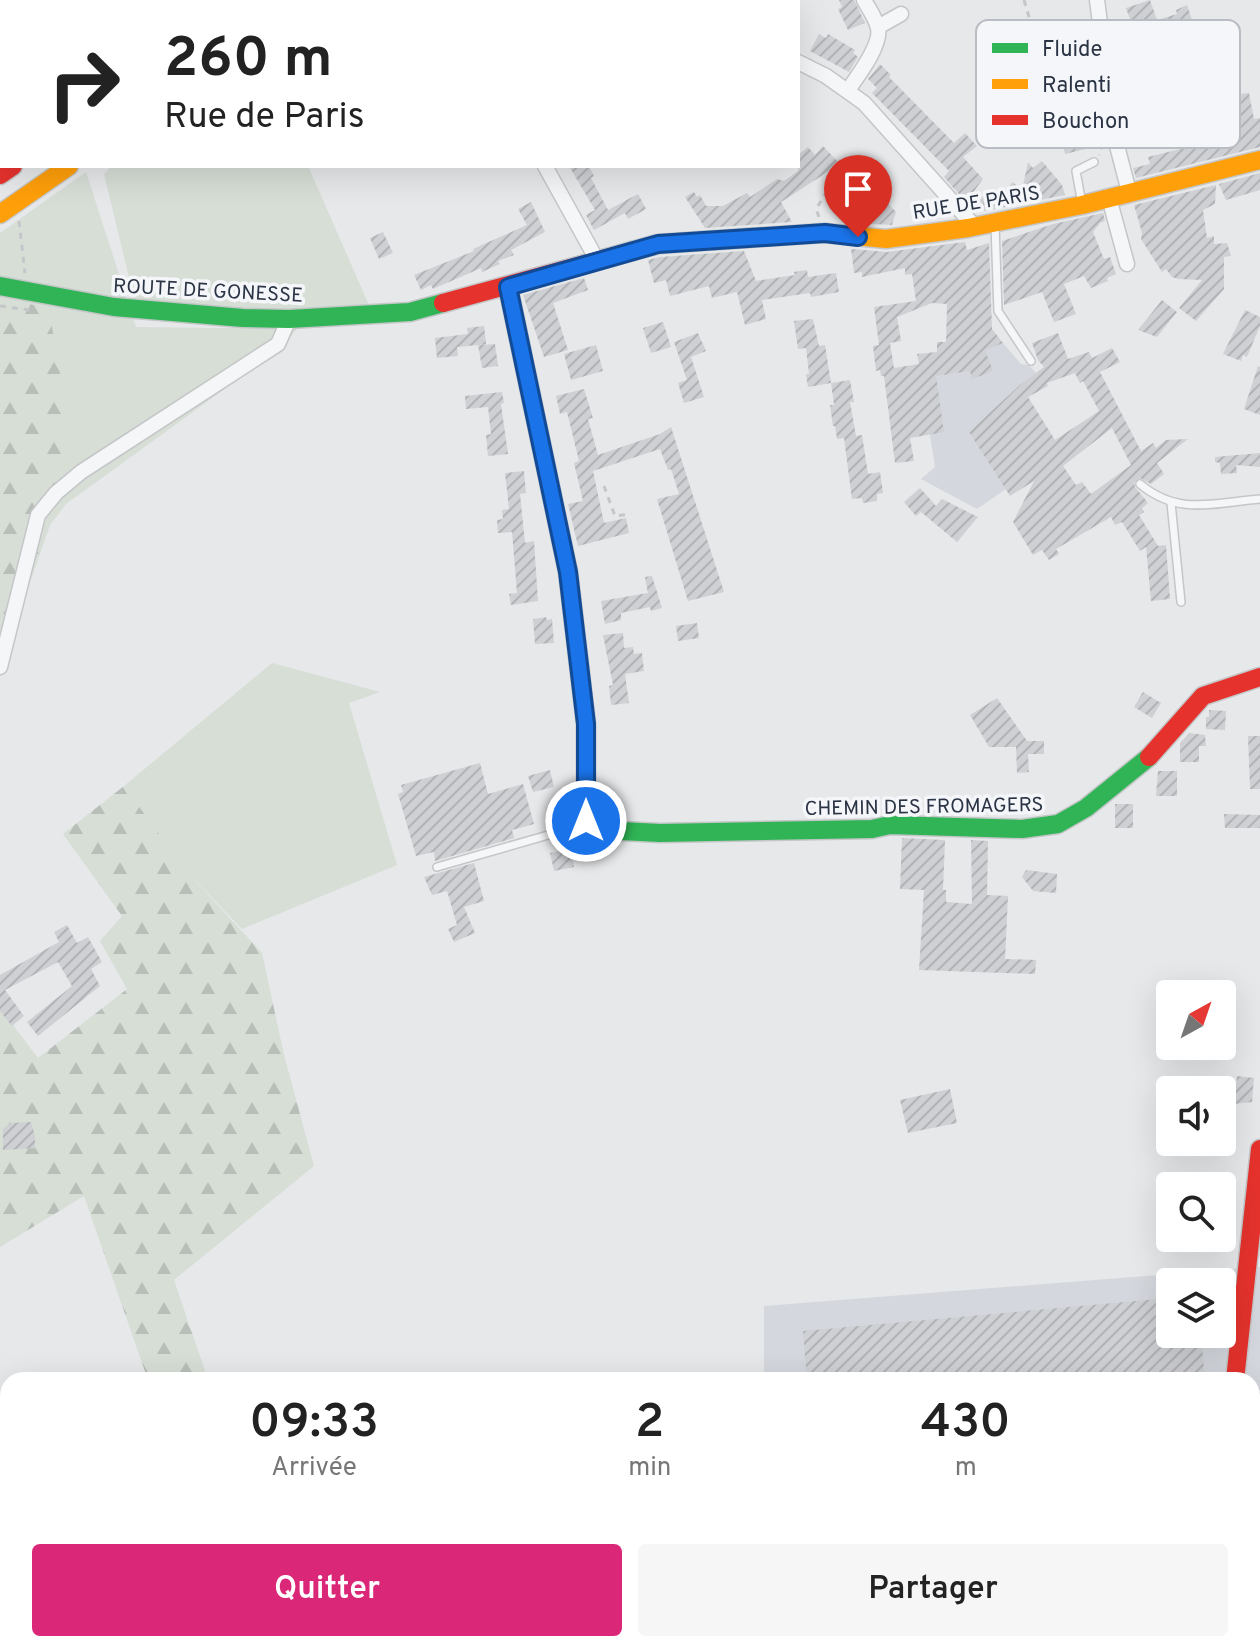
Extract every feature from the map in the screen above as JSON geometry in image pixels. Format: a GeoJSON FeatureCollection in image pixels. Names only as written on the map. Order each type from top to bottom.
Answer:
{"type":"FeatureCollection","features":[{"type":"Feature","properties":{"kind":"street"},"geometry":{"type":"LineString","coordinates":[[848,90],[869,58],[878,36],[878,27],[864,0]]}},
{"type":"Feature","properties":{"kind":"street"},"geometry":{"type":"LineString","coordinates":[[1097,0],[1100,20]]}},
{"type":"Feature","properties":{"kind":"street"},"geometry":{"type":"LineString","coordinates":[[878,27],[901,14]]}},
{"type":"Feature","properties":{"kind":"street"},"geometry":{"type":"LineString","coordinates":[[800,63],[848,90],[864,103],[975,227]]}},
{"type":"Feature","properties":{"kind":"street"},"geometry":{"type":"LineString","coordinates":[[1118,148],[1129,192]]}},
{"type":"Feature","properties":{"kind":"street","name":"RUE DE PARIS"},"geometry":{"type":"LineString","coordinates":[[508,287],[658,244],[825,233],[886,239],[975,227],[1082,205],[1260,160]]}},
{"type":"Feature","properties":{"kind":"street"},"geometry":{"type":"LineString","coordinates":[[6,210],[66,168]]}},
{"type":"Feature","properties":{"kind":"street"},"geometry":{"type":"LineString","coordinates":[[546,168],[597,260]]}},
{"type":"Feature","properties":{"kind":"street"},"geometry":{"type":"LineString","coordinates":[[1109,198],[1127,264]]}},
{"type":"Feature","properties":{"kind":"street","name":"ROUTE DE GONESSE"},"geometry":{"type":"LineString","coordinates":[[7,285],[114,307],[289,319],[410,312],[508,287]]}},
{"type":"Feature","properties":{"kind":"street"},"geometry":{"type":"LineString","coordinates":[[508,287],[568,572],[586,724],[586,821]]}},
{"type":"Feature","properties":{"kind":"street"},"geometry":{"type":"LineString","coordinates":[[0,667],[38,515],[56,493],[81,472],[278,344],[289,319]]}},
{"type":"Feature","properties":{"kind":"street","name":"CHEMIN DES FROMAGERS"},"geometry":{"type":"LineString","coordinates":[[586,821],[601,830],[660,833],[872,829],[890,825],[1022,829],[1058,824],[1086,808],[1156,752],[1203,696],[1260,677]]}},
{"type":"Feature","properties":{"kind":"street"},"geometry":{"type":"LineString","coordinates":[[1236,1372],[1260,1149]]}},
{"type":"Feature","properties":{"kind":"lane"},"geometry":{"type":"LineString","coordinates":[[1082,205],[1076,171],[1094,162]]}},
{"type":"Feature","properties":{"kind":"lane"},"geometry":{"type":"LineString","coordinates":[[995,223],[998,311],[1031,361]]}},
{"type":"Feature","properties":{"kind":"lane"},"geometry":{"type":"LineString","coordinates":[[1140,484],[1153,495],[1181,506],[1260,499]]}},
{"type":"Feature","properties":{"kind":"lane"},"geometry":{"type":"LineString","coordinates":[[1171,503],[1181,602]]}},
{"type":"Feature","properties":{"kind":"lane"},"geometry":{"type":"LineString","coordinates":[[437,867],[576,827],[586,821]]}},
{"type":"Feature","properties":{"kind":"path"},"geometry":{"type":"LineString","coordinates":[[1024,0],[1030,20]]}},
{"type":"Feature","properties":{"kind":"path"},"geometry":{"type":"LineString","coordinates":[[1094,162],[1101,148]]}},
{"type":"Feature","properties":{"kind":"path"},"geometry":{"type":"LineString","coordinates":[[825,233],[816,209],[848,158]]}},
{"type":"Feature","properties":{"kind":"path"},"geometry":{"type":"LineString","coordinates":[[6,210],[21,225],[7,285]]}},
{"type":"Feature","properties":{"kind":"path"},"geometry":{"type":"LineString","coordinates":[[604,486],[615,516],[631,514]]}},
{"type":"Feature","properties":{"kind":"shaded area"},"geometry":{"type":"Polygon","coordinates":[[[1003,343],[1021,364],[1029,365],[1036,373],[970,431],[1006,489],[977,509],[921,479],[935,467],[919,364],[1003,343]]]}},
{"type":"Feature","properties":{"kind":"shaded area"},"geometry":{"type":"Polygon","coordinates":[[[1260,1267],[1260,1372],[764,1372],[764,1306],[1156,1275],[1156,1348],[1236,1348],[1236,1269],[1260,1267]]]}},
{"type":"Feature","properties":{"kind":"green space"},"geometry":{"type":"Polygon","coordinates":[[[110,168],[309,168],[369,305],[292,312],[205,308],[134,298],[104,174],[110,168]]]}},
{"type":"Feature","properties":{"kind":"green space"},"geometry":{"type":"Polygon","coordinates":[[[86,172],[136,327],[297,329],[281,348],[66,504],[50,525],[69,425],[24,302],[0,307],[0,233],[86,172]]]}},
{"type":"Feature","properties":{"kind":"green space"},"geometry":{"type":"Polygon","coordinates":[[[24,302],[49,310],[69,425],[50,525],[0,669],[0,307],[24,302]]]}},
{"type":"Feature","properties":{"kind":"green space"},"geometry":{"type":"Polygon","coordinates":[[[272,663],[380,692],[349,703],[397,865],[242,929],[187,872],[124,786],[272,663]]]}},
{"type":"Feature","properties":{"kind":"green space"},"geometry":{"type":"Polygon","coordinates":[[[124,786],[187,872],[262,953],[284,1055],[314,1166],[174,1280],[205,1372],[145,1372],[84,1196],[0,1247],[0,1008],[38,1058],[127,989],[100,941],[122,916],[63,834],[124,786]]]}},
{"type":"Feature","properties":{"kind":"building"},"geometry":{"type":"Polygon","coordinates":[[[839,0],[854,0],[865,23],[848,30],[838,9],[842,7],[839,0]]]}},
{"type":"Feature","properties":{"kind":"building"},"geometry":{"type":"Polygon","coordinates":[[[1150,0],[1157,20],[1130,20],[1126,8],[1150,0]]]}},
{"type":"Feature","properties":{"kind":"building"},"geometry":{"type":"Polygon","coordinates":[[[1187,5],[1192,20],[1157,20],[1177,14],[1176,10],[1187,5]]]}},
{"type":"Feature","properties":{"kind":"building"},"geometry":{"type":"Polygon","coordinates":[[[819,34],[826,38],[828,34],[855,50],[853,53],[858,57],[849,72],[810,51],[819,34]]]}},
{"type":"Feature","properties":{"kind":"building"},"geometry":{"type":"Polygon","coordinates":[[[880,64],[954,143],[965,133],[976,145],[963,157],[983,179],[969,198],[1001,195],[1013,182],[1022,191],[1028,162],[1033,168],[1042,161],[1062,185],[1065,195],[985,211],[966,202],[944,177],[949,171],[872,93],[877,88],[868,79],[880,64]]]}},
{"type":"Feature","properties":{"kind":"building"},"geometry":{"type":"Polygon","coordinates":[[[1249,93],[1254,119],[1260,118],[1260,147],[1136,178],[1133,168],[1150,164],[1148,157],[1184,148],[1240,148],[1240,94],[1249,93]]]}},
{"type":"Feature","properties":{"kind":"building"},"geometry":{"type":"Polygon","coordinates":[[[823,146],[840,164],[781,202],[792,222],[705,228],[685,197],[694,192],[697,197],[700,195],[706,206],[723,206],[747,193],[750,197],[777,179],[784,181],[798,171],[800,153],[808,147],[815,155],[823,146]]]}},
{"type":"Feature","properties":{"kind":"building"},"geometry":{"type":"Polygon","coordinates":[[[1063,148],[1090,148],[1065,154],[1063,148]]]}},
{"type":"Feature","properties":{"kind":"building"},"geometry":{"type":"Polygon","coordinates":[[[570,168],[590,168],[594,176],[591,178],[608,210],[638,194],[646,209],[628,219],[625,213],[594,230],[586,215],[595,210],[570,168]]]}},
{"type":"Feature","properties":{"kind":"building"},"geometry":{"type":"Polygon","coordinates":[[[858,173],[896,212],[892,225],[854,223],[831,198],[858,173]]]}},
{"type":"Feature","properties":{"kind":"building"},"geometry":{"type":"Polygon","coordinates":[[[1260,173],[1260,190],[1226,200],[1219,184],[1260,173]]]}},
{"type":"Feature","properties":{"kind":"building"},"geometry":{"type":"Polygon","coordinates":[[[1216,185],[1215,204],[1203,210],[1207,238],[1214,236],[1214,244],[1227,243],[1231,256],[1224,257],[1224,289],[1196,321],[1179,308],[1202,280],[1178,279],[1166,269],[1162,272],[1141,239],[1134,205],[1216,185]]]}},
{"type":"Feature","properties":{"kind":"building"},"geometry":{"type":"Polygon","coordinates":[[[531,202],[545,232],[511,250],[514,255],[498,261],[500,264],[482,272],[481,268],[433,289],[431,285],[421,290],[414,275],[527,225],[518,209],[531,202]]]}},
{"type":"Feature","properties":{"kind":"building"},"geometry":{"type":"Polygon","coordinates":[[[1103,213],[1105,221],[1093,232],[1104,259],[1110,257],[1116,274],[1091,288],[1084,276],[1064,284],[1076,314],[1054,322],[1042,292],[1004,305],[1002,241],[1053,224],[1103,213]]]}},
{"type":"Feature","properties":{"kind":"building"},"geometry":{"type":"Polygon","coordinates":[[[383,232],[393,253],[379,259],[370,238],[383,232]]]}},
{"type":"Feature","properties":{"kind":"building"},"geometry":{"type":"Polygon","coordinates":[[[965,242],[967,250],[989,243],[992,329],[1003,343],[985,350],[993,371],[972,379],[970,371],[936,376],[944,432],[910,438],[914,461],[895,463],[884,376],[881,376],[880,370],[876,371],[873,346],[879,345],[874,307],[916,301],[912,274],[905,275],[905,268],[862,277],[862,272],[854,273],[851,249],[887,252],[965,242]],[[932,303],[897,317],[901,341],[890,343],[894,368],[919,364],[917,354],[937,352],[937,342],[946,342],[947,304],[932,303]]]}},
{"type":"Feature","properties":{"kind":"building"},"geometry":{"type":"Polygon","coordinates":[[[744,251],[756,281],[807,270],[808,277],[836,273],[839,292],[762,300],[766,319],[745,325],[737,292],[712,298],[709,286],[670,296],[666,280],[654,283],[648,260],[744,251]]]}},
{"type":"Feature","properties":{"kind":"building"},"geometry":{"type":"Polygon","coordinates":[[[584,278],[588,290],[553,303],[568,350],[544,357],[523,295],[584,278]]]}},
{"type":"Feature","properties":{"kind":"building"},"geometry":{"type":"Polygon","coordinates":[[[1162,300],[1177,312],[1157,337],[1138,330],[1162,300]]]}},
{"type":"Feature","properties":{"kind":"building"},"geometry":{"type":"Polygon","coordinates":[[[1245,310],[1260,317],[1260,326],[1247,357],[1243,355],[1241,361],[1223,354],[1245,310]]]}},
{"type":"Feature","properties":{"kind":"building"},"geometry":{"type":"Polygon","coordinates":[[[813,319],[819,346],[825,345],[831,383],[808,387],[806,348],[798,349],[794,321],[813,319]]]}},
{"type":"Feature","properties":{"kind":"building"},"geometry":{"type":"Polygon","coordinates":[[[663,322],[671,347],[651,353],[643,328],[663,322]]]}},
{"type":"Feature","properties":{"kind":"building"},"geometry":{"type":"Polygon","coordinates":[[[484,326],[486,344],[479,345],[495,344],[498,366],[482,368],[478,345],[457,347],[458,356],[437,358],[435,338],[468,334],[467,328],[484,326]]]}},
{"type":"Feature","properties":{"kind":"building"},"geometry":{"type":"Polygon","coordinates":[[[698,333],[706,351],[691,357],[704,397],[684,403],[678,383],[687,380],[674,342],[698,333]]]}},
{"type":"Feature","properties":{"kind":"building"},"geometry":{"type":"Polygon","coordinates":[[[1058,333],[1068,359],[1089,352],[1092,358],[1112,348],[1120,362],[1100,372],[1141,451],[1153,443],[1156,448],[1166,440],[1188,439],[1157,463],[1164,474],[1151,484],[1140,478],[1134,483],[1148,503],[1139,515],[1158,546],[1166,545],[1170,599],[1151,601],[1146,547],[1140,551],[1122,522],[1115,525],[1111,517],[1056,549],[1059,554],[1049,560],[1042,550],[1033,555],[1013,522],[1034,481],[1010,496],[969,432],[1044,367],[1032,343],[1058,333]],[[1075,373],[1047,383],[1048,386],[1028,397],[1055,440],[1099,411],[1083,381],[1080,383],[1075,373]],[[1112,428],[1063,466],[1076,485],[1082,482],[1091,494],[1131,465],[1112,428]]]}},
{"type":"Feature","properties":{"kind":"building"},"geometry":{"type":"Polygon","coordinates":[[[596,345],[603,371],[571,380],[564,354],[596,345]]]}},
{"type":"Feature","properties":{"kind":"building"},"geometry":{"type":"Polygon","coordinates":[[[1260,367],[1260,415],[1244,409],[1260,367]]]}},
{"type":"Feature","properties":{"kind":"building"},"geometry":{"type":"Polygon","coordinates":[[[850,380],[856,436],[862,435],[868,474],[880,472],[883,493],[877,494],[877,501],[863,503],[862,498],[852,499],[844,438],[837,439],[833,426],[831,383],[850,380]]]}},
{"type":"Feature","properties":{"kind":"building"},"geometry":{"type":"Polygon","coordinates":[[[584,389],[593,418],[588,419],[598,455],[660,434],[671,427],[724,592],[688,601],[657,499],[679,494],[660,449],[593,471],[604,523],[626,518],[629,533],[578,546],[568,504],[583,501],[574,463],[579,461],[567,412],[560,414],[556,396],[584,389]]]}},
{"type":"Feature","properties":{"kind":"building"},"geometry":{"type":"Polygon","coordinates":[[[502,392],[508,454],[488,456],[486,435],[491,434],[488,407],[466,409],[465,396],[502,392]]]}},
{"type":"Feature","properties":{"kind":"building"},"geometry":{"type":"Polygon","coordinates":[[[1260,453],[1260,467],[1236,465],[1237,473],[1221,474],[1220,463],[1215,462],[1215,457],[1260,453]]]}},
{"type":"Feature","properties":{"kind":"building"},"geometry":{"type":"Polygon","coordinates":[[[524,471],[526,493],[520,494],[525,543],[534,541],[538,601],[511,605],[509,594],[517,593],[512,532],[498,533],[497,520],[503,519],[502,510],[509,509],[505,473],[524,471]]]}},
{"type":"Feature","properties":{"kind":"building"},"geometry":{"type":"Polygon","coordinates":[[[920,488],[936,506],[942,499],[978,517],[957,542],[921,512],[916,516],[904,502],[920,488]]]}},
{"type":"Feature","properties":{"kind":"building"},"geometry":{"type":"Polygon","coordinates":[[[652,576],[662,608],[651,611],[650,607],[621,613],[621,620],[605,624],[601,601],[648,593],[645,577],[652,576]]]}},
{"type":"Feature","properties":{"kind":"building"},"geometry":{"type":"Polygon","coordinates":[[[546,617],[547,620],[552,619],[554,643],[535,644],[533,619],[546,617]]]}},
{"type":"Feature","properties":{"kind":"building"},"geometry":{"type":"Polygon","coordinates":[[[697,623],[699,638],[678,641],[676,626],[697,623]]]}},
{"type":"Feature","properties":{"kind":"building"},"geometry":{"type":"Polygon","coordinates":[[[623,633],[624,648],[633,647],[634,654],[642,653],[644,671],[625,674],[629,703],[611,705],[609,686],[613,685],[603,635],[623,633]]]}},
{"type":"Feature","properties":{"kind":"building"},"geometry":{"type":"Polygon","coordinates":[[[1143,692],[1161,703],[1152,718],[1134,707],[1143,692]]]}},
{"type":"Feature","properties":{"kind":"building"},"geometry":{"type":"Polygon","coordinates":[[[997,698],[1027,741],[1044,741],[1044,754],[1028,754],[1029,772],[1017,773],[1016,747],[989,747],[970,715],[997,698]]]}},
{"type":"Feature","properties":{"kind":"building"},"geometry":{"type":"Polygon","coordinates":[[[1209,710],[1226,711],[1225,730],[1206,729],[1209,710]]]}},
{"type":"Feature","properties":{"kind":"building"},"geometry":{"type":"Polygon","coordinates":[[[1189,733],[1205,735],[1206,746],[1199,746],[1199,762],[1180,762],[1180,743],[1189,733]]]}},
{"type":"Feature","properties":{"kind":"building"},"geometry":{"type":"Polygon","coordinates":[[[1248,736],[1260,736],[1260,789],[1250,789],[1248,736]]]}},
{"type":"Feature","properties":{"kind":"building"},"geometry":{"type":"Polygon","coordinates":[[[480,763],[488,794],[523,784],[534,824],[512,830],[514,838],[435,861],[434,852],[416,856],[398,794],[403,792],[401,785],[480,763]]]}},
{"type":"Feature","properties":{"kind":"building"},"geometry":{"type":"Polygon","coordinates":[[[550,770],[554,787],[533,792],[528,776],[550,770]]]}},
{"type":"Feature","properties":{"kind":"building"},"geometry":{"type":"Polygon","coordinates":[[[1158,771],[1177,771],[1177,796],[1156,796],[1158,771]]]}},
{"type":"Feature","properties":{"kind":"building"},"geometry":{"type":"Polygon","coordinates":[[[1115,804],[1133,804],[1133,828],[1115,828],[1115,804]]]}},
{"type":"Feature","properties":{"kind":"building"},"geometry":{"type":"Polygon","coordinates":[[[1224,814],[1260,815],[1260,828],[1225,828],[1224,814]]]}},
{"type":"Feature","properties":{"kind":"building"},"geometry":{"type":"Polygon","coordinates":[[[902,838],[945,840],[943,890],[946,890],[946,902],[972,904],[971,840],[988,841],[987,895],[1008,896],[1005,959],[1036,960],[1035,974],[919,970],[924,890],[900,889],[902,838]]]}},
{"type":"Feature","properties":{"kind":"building"},"geometry":{"type":"Polygon","coordinates":[[[571,849],[574,867],[554,871],[550,853],[571,849]]]}},
{"type":"Feature","properties":{"kind":"building"},"geometry":{"type":"Polygon","coordinates":[[[474,863],[484,901],[464,907],[475,933],[454,942],[448,929],[457,925],[447,891],[432,895],[424,877],[474,863]]]}},
{"type":"Feature","properties":{"kind":"building"},"geometry":{"type":"Polygon","coordinates":[[[1026,870],[1057,874],[1056,893],[1033,891],[1022,877],[1026,870]]]}},
{"type":"Feature","properties":{"kind":"building"},"geometry":{"type":"Polygon","coordinates":[[[67,925],[77,943],[88,937],[102,962],[91,969],[100,986],[38,1036],[27,1022],[72,986],[58,962],[5,990],[24,1016],[12,1026],[0,1011],[0,975],[59,942],[54,932],[67,925]]]}},
{"type":"Feature","properties":{"kind":"building"},"geometry":{"type":"Polygon","coordinates":[[[1237,1076],[1254,1078],[1252,1102],[1236,1104],[1237,1076]]]}},
{"type":"Feature","properties":{"kind":"building"},"geometry":{"type":"Polygon","coordinates":[[[950,1089],[957,1123],[908,1133],[900,1100],[950,1089]]]}},
{"type":"Feature","properties":{"kind":"building"},"geometry":{"type":"Polygon","coordinates":[[[31,1122],[35,1148],[3,1150],[3,1129],[11,1123],[31,1122]]]}},
{"type":"Feature","properties":{"kind":"building"},"geometry":{"type":"Polygon","coordinates":[[[1156,1299],[1156,1348],[1202,1348],[1204,1372],[806,1372],[803,1331],[1156,1299]]]}},
{"type":"Feature","properties":{"kind":"traffic: fast"},"geometry":{"type":"LineString","coordinates":[[0,286],[114,307],[243,318],[289,319],[410,312],[443,303]]}},
{"type":"Feature","properties":{"kind":"traffic: fast"},"geometry":{"type":"LineString","coordinates":[[586,816],[586,821],[601,830],[660,833],[872,829],[890,825],[1022,829],[1058,824],[1086,808],[1149,757]]}},
{"type":"Feature","properties":{"kind":"traffic: slow"},"geometry":{"type":"LineString","coordinates":[[747,238],[825,233],[886,239],[968,228],[1082,205],[1260,160]]}},
{"type":"Feature","properties":{"kind":"traffic: slow"},"geometry":{"type":"LineString","coordinates":[[0,214],[66,168]]}},
{"type":"Feature","properties":{"kind":"traffic: jam"},"geometry":{"type":"LineString","coordinates":[[0,175],[10,168]]}},
{"type":"Feature","properties":{"kind":"traffic: jam"},"geometry":{"type":"LineString","coordinates":[[443,303],[658,244],[747,238]]}},
{"type":"Feature","properties":{"kind":"traffic: jam"},"geometry":{"type":"LineString","coordinates":[[508,287],[568,572],[586,724],[586,816]]}},
{"type":"Feature","properties":{"kind":"traffic: jam"},"geometry":{"type":"LineString","coordinates":[[1149,757],[1203,696],[1260,677]]}},
{"type":"Feature","properties":{"kind":"traffic: jam"},"geometry":{"type":"LineString","coordinates":[[1236,1372],[1260,1149]]}},
{"type":"Feature","properties":{"kind":"route"},"geometry":{"type":"LineString","coordinates":[[586,821],[586,724],[568,572],[508,287],[658,244],[825,233],[858,237]]}}]}
